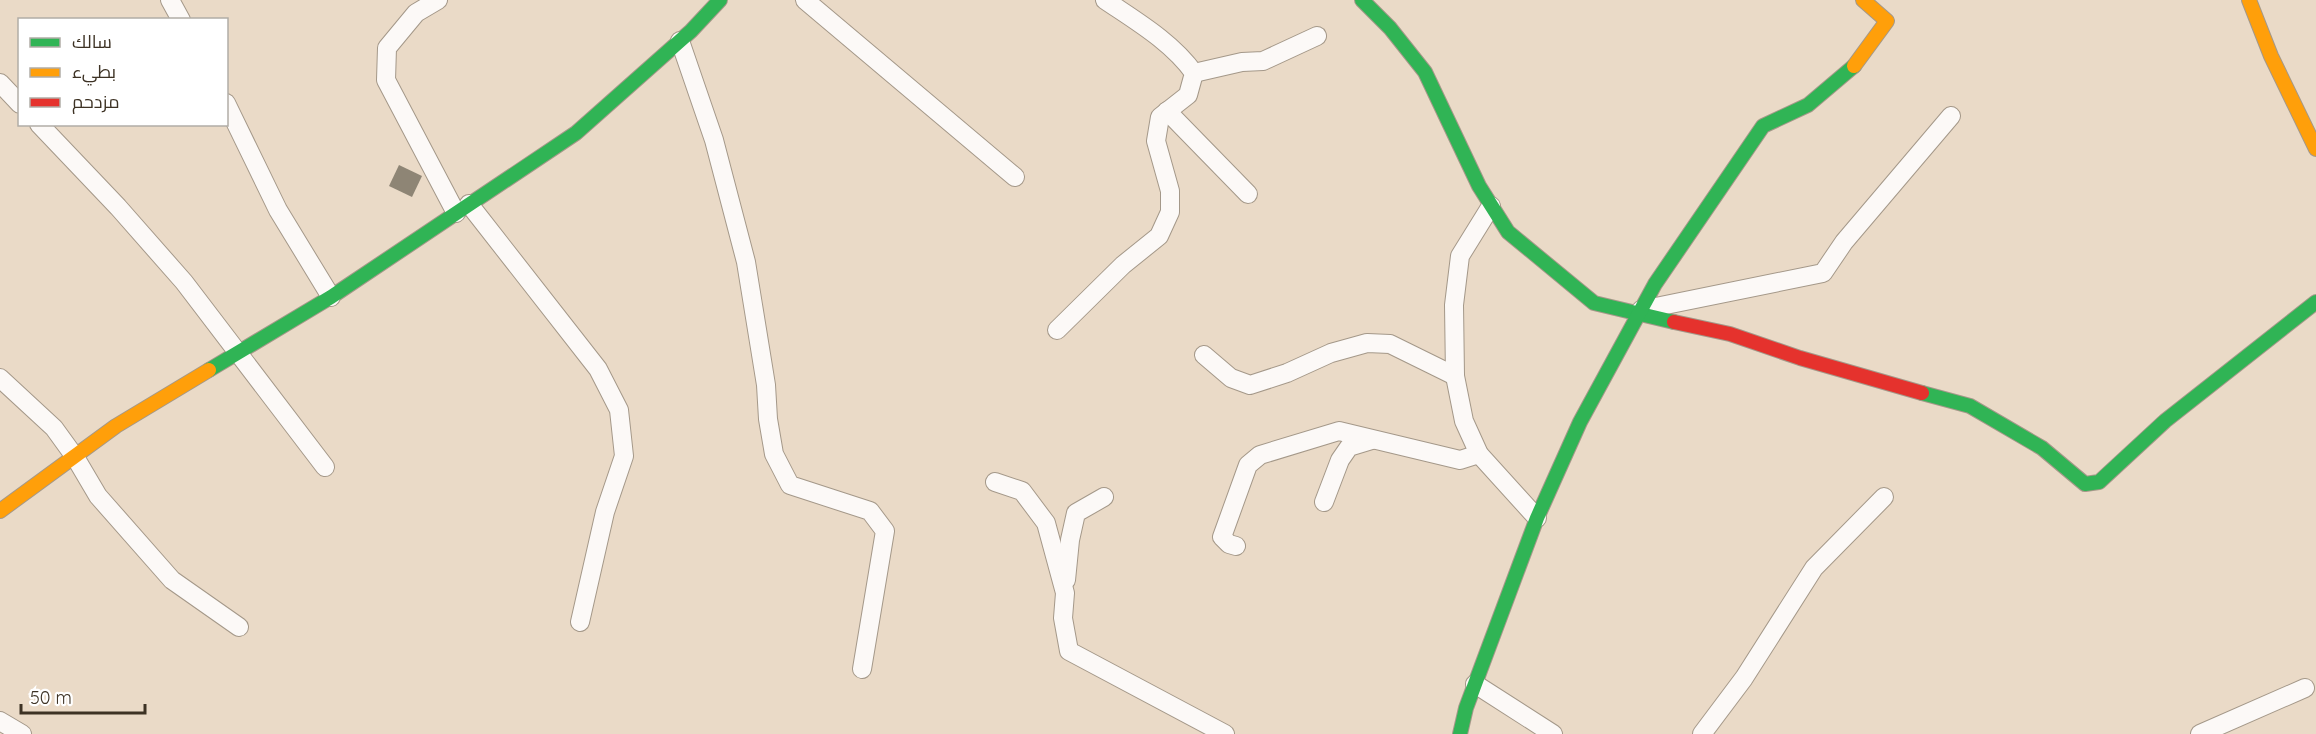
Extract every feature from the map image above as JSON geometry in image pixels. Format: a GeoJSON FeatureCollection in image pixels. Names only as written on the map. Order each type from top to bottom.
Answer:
{"type":"FeatureCollection","features":[{"type":"Feature","properties":{"kind":"street"},"geometry":{"type":"LineString","coordinates":[[170,0],[181,18]]}},
{"type":"Feature","properties":{"kind":"street"},"geometry":{"type":"LineString","coordinates":[[438,0],[416,13],[387,48],[386,80],[462,208],[598,369],[619,410],[624,456],[605,512],[580,622]]}},
{"type":"Feature","properties":{"kind":"street"},"geometry":{"type":"LineString","coordinates":[[0,511],[116,426],[331,297],[576,133],[680,41],[720,0]]}},
{"type":"Feature","properties":{"kind":"street"},"geometry":{"type":"LineString","coordinates":[[805,0],[1015,177]]}},
{"type":"Feature","properties":{"kind":"street"},"geometry":{"type":"LineString","coordinates":[[1105,0],[1153,33],[1184,59],[1194,73]]}},
{"type":"Feature","properties":{"kind":"street"},"geometry":{"type":"LineString","coordinates":[[1362,0],[1390,28],[1425,72],[1479,186],[1508,232],[1594,303],[1730,334],[1800,358],[1970,406],[2042,448],[2085,484],[2098,482],[2165,421],[2316,302]]}},
{"type":"Feature","properties":{"kind":"street"},"geometry":{"type":"LineString","coordinates":[[1460,734],[1466,708],[1537,518],[1580,422],[1639,313],[1655,285],[1763,126],[1808,105],[1855,65],[1887,21],[1863,0]]}},
{"type":"Feature","properties":{"kind":"street"},"geometry":{"type":"LineString","coordinates":[[2249,0],[2271,56],[2316,149]]}},
{"type":"Feature","properties":{"kind":"street"},"geometry":{"type":"LineString","coordinates":[[1194,73],[1242,62],[1263,61],[1317,36]]}},
{"type":"Feature","properties":{"kind":"street"},"geometry":{"type":"LineString","coordinates":[[680,41],[714,140],[746,262],[766,385],[768,419],[774,454],[790,485],[870,511],[885,531],[862,669]]}},
{"type":"Feature","properties":{"kind":"street"},"geometry":{"type":"LineString","coordinates":[[1057,330],[1123,265],[1160,236],[1170,212],[1170,191],[1155,141],[1160,117],[1188,95],[1194,73]]}},
{"type":"Feature","properties":{"kind":"street"},"geometry":{"type":"LineString","coordinates":[[0,83],[18,102]]}},
{"type":"Feature","properties":{"kind":"street"},"geometry":{"type":"LineString","coordinates":[[228,107],[278,210],[331,297]]}},
{"type":"Feature","properties":{"kind":"street"},"geometry":{"type":"LineString","coordinates":[[1167,111],[1248,194]]}},
{"type":"Feature","properties":{"kind":"street"},"geometry":{"type":"LineString","coordinates":[[1639,313],[1823,273],[1844,242],[1951,116]]}},
{"type":"Feature","properties":{"kind":"street"},"geometry":{"type":"LineString","coordinates":[[41,126],[118,207],[184,282],[325,466]]}},
{"type":"Feature","properties":{"kind":"street"},"geometry":{"type":"LineString","coordinates":[[1491,206],[1460,256],[1454,305],[1455,376],[1464,421],[1479,454],[1537,518]]}},
{"type":"Feature","properties":{"kind":"street"},"geometry":{"type":"LineString","coordinates":[[1204,355],[1231,378],[1250,385],[1287,373],[1331,353],[1367,343],[1390,344],[1455,376]]}},
{"type":"Feature","properties":{"kind":"street"},"geometry":{"type":"LineString","coordinates":[[0,378],[54,428],[75,457],[98,496],[172,580],[239,627]]}},
{"type":"Feature","properties":{"kind":"street"},"geometry":{"type":"LineString","coordinates":[[1236,546],[1229,544],[1222,537],[1248,465],[1260,455],[1339,431],[1460,460],[1479,454]]}},
{"type":"Feature","properties":{"kind":"street"},"geometry":{"type":"LineString","coordinates":[[1324,502],[1340,460],[1349,447],[1372,440]]}},
{"type":"Feature","properties":{"kind":"street"},"geometry":{"type":"LineString","coordinates":[[995,482],[1022,491],[1046,523],[1065,593]]}},
{"type":"Feature","properties":{"kind":"street"},"geometry":{"type":"LineString","coordinates":[[1104,497],[1076,513],[1070,540],[1063,618],[1069,651],[1225,734]]}},
{"type":"Feature","properties":{"kind":"street"},"geometry":{"type":"LineString","coordinates":[[1702,734],[1744,678],[1814,567],[1884,497]]}},
{"type":"Feature","properties":{"kind":"street"},"geometry":{"type":"LineString","coordinates":[[1475,684],[1553,734]]}},
{"type":"Feature","properties":{"kind":"street"},"geometry":{"type":"LineString","coordinates":[[2200,734],[2305,688]]}},
{"type":"Feature","properties":{"kind":"street"},"geometry":{"type":"LineString","coordinates":[[0,721],[21,734]]}},
{"type":"Feature","properties":{"kind":"building"},"geometry":{"type":"Polygon","coordinates":[[[399,165],[422,176],[412,197],[389,186],[399,165]]]}},
{"type":"Feature","properties":{"kind":"traffic: fast"},"geometry":{"type":"LineString","coordinates":[[209,370],[331,297],[576,133],[691,31],[720,0]]}},
{"type":"Feature","properties":{"kind":"traffic: fast"},"geometry":{"type":"LineString","coordinates":[[1362,0],[1390,28],[1425,72],[1479,186],[1508,232],[1594,303],[1674,322]]}},
{"type":"Feature","properties":{"kind":"traffic: fast"},"geometry":{"type":"LineString","coordinates":[[1460,734],[1466,708],[1537,518],[1580,422],[1655,284],[1763,126],[1808,105],[1854,66]]}},
{"type":"Feature","properties":{"kind":"traffic: fast"},"geometry":{"type":"LineString","coordinates":[[1922,393],[1970,406],[2042,448],[2085,484],[2099,482],[2165,421],[2316,302]]}},
{"type":"Feature","properties":{"kind":"traffic: slow"},"geometry":{"type":"LineString","coordinates":[[1854,66],[1887,21],[1863,0]]}},
{"type":"Feature","properties":{"kind":"traffic: slow"},"geometry":{"type":"LineString","coordinates":[[2249,0],[2271,56],[2316,149]]}},
{"type":"Feature","properties":{"kind":"traffic: slow"},"geometry":{"type":"LineString","coordinates":[[0,511],[116,426],[209,370]]}},
{"type":"Feature","properties":{"kind":"traffic: jam"},"geometry":{"type":"LineString","coordinates":[[1674,322],[1730,334],[1800,358],[1922,393]]}}]}
